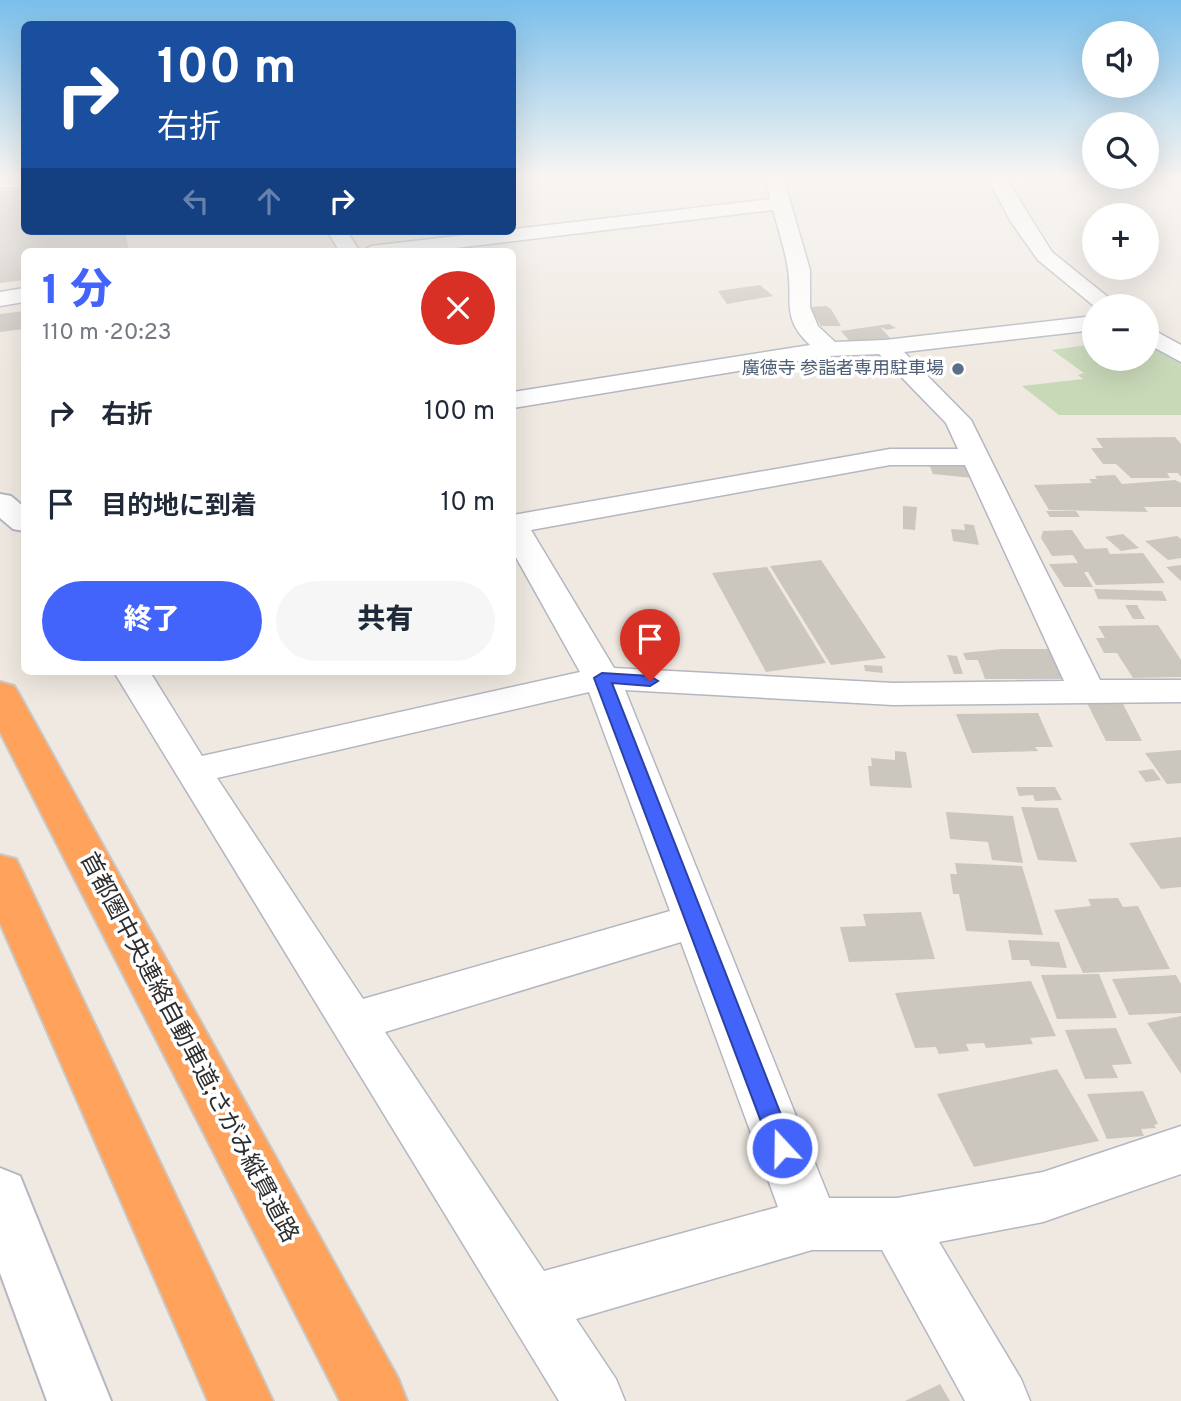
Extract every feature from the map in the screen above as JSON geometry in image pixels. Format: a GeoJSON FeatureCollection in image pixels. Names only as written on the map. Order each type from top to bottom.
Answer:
{"type":"FeatureCollection","features":[{"type":"Feature","properties":{"kind":"highway","name":"首都圏中央連絡自動車道;さがみ縦貫道路"},"geometry":{"type":"LineString","coordinates":[[0,694],[375,1401]]}},
{"type":"Feature","properties":{"kind":"highway"},"geometry":{"type":"LineString","coordinates":[[0,871],[241,1401]]}},
{"type":"Feature","properties":{"kind":"street"},"geometry":{"type":"LineString","coordinates":[[405,248],[452,242]]}},
{"type":"Feature","properties":{"kind":"street"},"geometry":{"type":"LineString","coordinates":[[792,242],[799,270],[799,307],[807,329],[829,349]]}},
{"type":"Feature","properties":{"kind":"street"},"geometry":{"type":"LineString","coordinates":[[1035,242],[1045,256],[1093,294]]}},
{"type":"Feature","properties":{"kind":"street"},"geometry":{"type":"LineString","coordinates":[[0,299],[21,296]]}},
{"type":"Feature","properties":{"kind":"street"},"geometry":{"type":"LineString","coordinates":[[516,400],[829,349],[885,347],[1082,324]]}},
{"type":"Feature","properties":{"kind":"street"},"geometry":{"type":"LineString","coordinates":[[1159,341],[1181,355]]}},
{"type":"Feature","properties":{"kind":"street"},"geometry":{"type":"LineString","coordinates":[[885,347],[958,420],[978,457],[1086,690]]}},
{"type":"Feature","properties":{"kind":"street"},"geometry":{"type":"LineString","coordinates":[[516,524],[890,457],[978,457]]}},
{"type":"Feature","properties":{"kind":"street"},"geometry":{"type":"LineString","coordinates":[[0,503],[21,520]]}},
{"type":"Feature","properties":{"kind":"street"},"geometry":{"type":"LineString","coordinates":[[516,530],[602,678],[811,1224]]}},
{"type":"Feature","properties":{"kind":"street"},"geometry":{"type":"LineString","coordinates":[[134,675],[192,771],[594,1401]]}},
{"type":"Feature","properties":{"kind":"street"},"geometry":{"type":"LineString","coordinates":[[192,771],[602,678],[893,694],[1181,691]]}},
{"type":"Feature","properties":{"kind":"street"},"geometry":{"type":"LineString","coordinates":[[353,1022],[695,921]]}},
{"type":"Feature","properties":{"kind":"street"},"geometry":{"type":"LineString","coordinates":[[532,1303],[811,1224],[897,1224],[1043,1198],[1181,1150]]}},
{"type":"Feature","properties":{"kind":"street"},"geometry":{"type":"LineString","coordinates":[[0,1195],[65,1395]]}},
{"type":"Feature","properties":{"kind":"street"},"geometry":{"type":"LineString","coordinates":[[897,1224],[999,1401]]}},
{"type":"Feature","properties":{"kind":"green space"},"geometry":{"type":"Polygon","coordinates":[[[1082,346],[1082,371],[1159,371],[1159,349],[1181,363],[1181,415],[1059,415],[1022,386],[1083,379],[1078,375],[1084,373],[1052,350],[1082,346]]]}},
{"type":"Feature","properties":{"kind":"building"},"geometry":{"type":"Polygon","coordinates":[[[0,242],[127,242],[128,248],[21,248],[21,280],[0,283],[0,242]]]}},
{"type":"Feature","properties":{"kind":"building"},"geometry":{"type":"Polygon","coordinates":[[[760,285],[773,296],[727,304],[718,291],[760,285]]]}},
{"type":"Feature","properties":{"kind":"building"},"geometry":{"type":"Polygon","coordinates":[[[826,306],[831,309],[841,326],[821,326],[809,307],[826,306]]]}},
{"type":"Feature","properties":{"kind":"building"},"geometry":{"type":"Polygon","coordinates":[[[21,311],[21,329],[0,332],[0,314],[21,311]]]}},
{"type":"Feature","properties":{"kind":"building"},"geometry":{"type":"Polygon","coordinates":[[[889,324],[896,328],[887,330],[880,327],[892,340],[851,343],[841,331],[889,324]]]}},
{"type":"Feature","properties":{"kind":"building"},"geometry":{"type":"Polygon","coordinates":[[[1175,437],[1181,444],[1181,477],[1178,473],[1167,473],[1170,478],[1131,478],[1116,464],[1103,464],[1091,448],[1103,448],[1096,438],[1175,437]]]}},
{"type":"Feature","properties":{"kind":"building"},"geometry":{"type":"Polygon","coordinates":[[[928,462],[965,465],[972,478],[933,474],[928,462]]]}},
{"type":"Feature","properties":{"kind":"building"},"geometry":{"type":"Polygon","coordinates":[[[1115,475],[1122,484],[1175,480],[1181,483],[1181,507],[1144,507],[1148,512],[1049,510],[1034,485],[1092,483],[1089,479],[1097,479],[1095,476],[1115,475]]]}},
{"type":"Feature","properties":{"kind":"building"},"geometry":{"type":"Polygon","coordinates":[[[903,506],[917,507],[915,530],[903,529],[903,506]]]}},
{"type":"Feature","properties":{"kind":"building"},"geometry":{"type":"Polygon","coordinates":[[[1046,511],[1076,511],[1080,517],[1050,517],[1046,511]]]}},
{"type":"Feature","properties":{"kind":"building"},"geometry":{"type":"Polygon","coordinates":[[[964,524],[974,525],[979,545],[953,541],[951,529],[965,530],[964,524]]]}},
{"type":"Feature","properties":{"kind":"building"},"geometry":{"type":"Polygon","coordinates":[[[1072,530],[1085,549],[1107,548],[1110,554],[1143,553],[1165,583],[1096,585],[1088,572],[1084,572],[1093,587],[1064,587],[1049,564],[1078,563],[1073,555],[1052,556],[1041,538],[1043,531],[1072,530]]]}},
{"type":"Feature","properties":{"kind":"building"},"geometry":{"type":"Polygon","coordinates":[[[1123,534],[1139,548],[1121,551],[1105,537],[1123,534]]]}},
{"type":"Feature","properties":{"kind":"building"},"geometry":{"type":"Polygon","coordinates":[[[1177,536],[1181,539],[1181,558],[1168,560],[1145,541],[1177,536]]]}},
{"type":"Feature","properties":{"kind":"building"},"geometry":{"type":"Polygon","coordinates":[[[821,560],[886,658],[831,665],[770,566],[821,560]]]}},
{"type":"Feature","properties":{"kind":"building"},"geometry":{"type":"Polygon","coordinates":[[[1181,565],[1181,581],[1166,567],[1181,565]]]}},
{"type":"Feature","properties":{"kind":"building"},"geometry":{"type":"Polygon","coordinates":[[[767,567],[826,663],[766,672],[712,573],[767,567]]]}},
{"type":"Feature","properties":{"kind":"building"},"geometry":{"type":"Polygon","coordinates":[[[1094,589],[1162,591],[1167,601],[1098,599],[1094,589]]]}},
{"type":"Feature","properties":{"kind":"building"},"geometry":{"type":"Polygon","coordinates":[[[1125,605],[1137,605],[1145,619],[1133,619],[1125,605]]]}},
{"type":"Feature","properties":{"kind":"building"},"geometry":{"type":"Polygon","coordinates":[[[1158,625],[1181,660],[1181,677],[1133,678],[1117,653],[1104,653],[1096,638],[1105,638],[1098,626],[1158,625]]]}},
{"type":"Feature","properties":{"kind":"building"},"geometry":{"type":"Polygon","coordinates":[[[1002,649],[1050,649],[1064,679],[985,679],[978,660],[966,660],[963,653],[1002,649]]]}},
{"type":"Feature","properties":{"kind":"building"},"geometry":{"type":"Polygon","coordinates":[[[947,655],[957,656],[963,674],[954,674],[947,655]]]}},
{"type":"Feature","properties":{"kind":"building"},"geometry":{"type":"Polygon","coordinates":[[[864,665],[882,666],[883,673],[865,671],[864,665]]]}},
{"type":"Feature","properties":{"kind":"building"},"geometry":{"type":"Polygon","coordinates":[[[1086,701],[1122,702],[1142,741],[1106,741],[1086,701]]]}},
{"type":"Feature","properties":{"kind":"building"},"geometry":{"type":"Polygon","coordinates":[[[1038,713],[1053,747],[1035,747],[1038,751],[972,753],[956,714],[1038,713]]]}},
{"type":"Feature","properties":{"kind":"building"},"geometry":{"type":"Polygon","coordinates":[[[1181,750],[1181,783],[1167,784],[1145,753],[1181,750]]]}},
{"type":"Feature","properties":{"kind":"building"},"geometry":{"type":"Polygon","coordinates":[[[895,751],[906,752],[912,788],[870,786],[868,766],[872,766],[871,758],[895,760],[895,751]]]}},
{"type":"Feature","properties":{"kind":"building"},"geometry":{"type":"Polygon","coordinates":[[[1153,769],[1161,780],[1146,782],[1138,771],[1153,769]]]}},
{"type":"Feature","properties":{"kind":"building"},"geometry":{"type":"Polygon","coordinates":[[[1016,787],[1055,787],[1062,800],[1035,801],[1033,795],[1019,796],[1016,787]]]}},
{"type":"Feature","properties":{"kind":"building"},"geometry":{"type":"Polygon","coordinates":[[[1021,807],[1058,808],[1077,862],[1038,860],[1021,807]]]}},
{"type":"Feature","properties":{"kind":"building"},"geometry":{"type":"Polygon","coordinates":[[[946,812],[1013,816],[1023,863],[992,860],[988,842],[950,839],[946,812]]]}},
{"type":"Feature","properties":{"kind":"building"},"geometry":{"type":"Polygon","coordinates":[[[1181,837],[1181,887],[1161,889],[1129,843],[1181,837]]]}},
{"type":"Feature","properties":{"kind":"building"},"geometry":{"type":"Polygon","coordinates":[[[955,863],[1022,866],[1043,935],[966,931],[959,894],[953,894],[950,874],[957,874],[955,863]]]}},
{"type":"Feature","properties":{"kind":"building"},"geometry":{"type":"Polygon","coordinates":[[[1118,898],[1123,907],[1138,906],[1170,969],[1083,973],[1054,910],[1091,906],[1088,899],[1118,898]]]}},
{"type":"Feature","properties":{"kind":"building"},"geometry":{"type":"Polygon","coordinates":[[[921,912],[935,959],[849,962],[840,927],[866,926],[863,914],[921,912]]]}},
{"type":"Feature","properties":{"kind":"building"},"geometry":{"type":"Polygon","coordinates":[[[1008,940],[1059,942],[1067,968],[1031,966],[1029,960],[1012,960],[1008,940]]]}},
{"type":"Feature","properties":{"kind":"building"},"geometry":{"type":"Polygon","coordinates":[[[1099,974],[1117,1018],[1057,1019],[1041,975],[1099,974]]]}},
{"type":"Feature","properties":{"kind":"building"},"geometry":{"type":"Polygon","coordinates":[[[1176,975],[1181,984],[1181,1013],[1129,1015],[1112,979],[1176,975]]]}},
{"type":"Feature","properties":{"kind":"building"},"geometry":{"type":"Polygon","coordinates":[[[1031,981],[1056,1036],[1030,1038],[1033,1044],[986,1048],[984,1043],[966,1044],[969,1051],[939,1054],[936,1047],[915,1048],[895,993],[1031,981]]]}},
{"type":"Feature","properties":{"kind":"building"},"geometry":{"type":"Polygon","coordinates":[[[1181,1016],[1181,1074],[1147,1023],[1181,1016]]]}},
{"type":"Feature","properties":{"kind":"building"},"geometry":{"type":"Polygon","coordinates":[[[1116,1028],[1132,1064],[1112,1065],[1118,1078],[1085,1079],[1065,1030],[1116,1028]]]}},
{"type":"Feature","properties":{"kind":"building"},"geometry":{"type":"Polygon","coordinates":[[[1057,1069],[1099,1141],[974,1167],[937,1094],[1057,1069]]]}},
{"type":"Feature","properties":{"kind":"building"},"geometry":{"type":"Polygon","coordinates":[[[1143,1091],[1158,1124],[1154,1125],[1156,1128],[1141,1129],[1144,1136],[1107,1139],[1087,1094],[1143,1091]]]}},
{"type":"Feature","properties":{"kind":"building"},"geometry":{"type":"Polygon","coordinates":[[[940,1384],[950,1401],[905,1401],[940,1384]]]}},
{"type":"Feature","properties":{"kind":"place","name":"廣徳寺 参詣者専用駐車場"},"geometry":{"type":"Point","coordinates":[958,369]}},
{"type":"Feature","properties":{"kind":"route"},"geometry":{"type":"LineString","coordinates":[[650,681],[602,678],[782,1148]]}}]}
